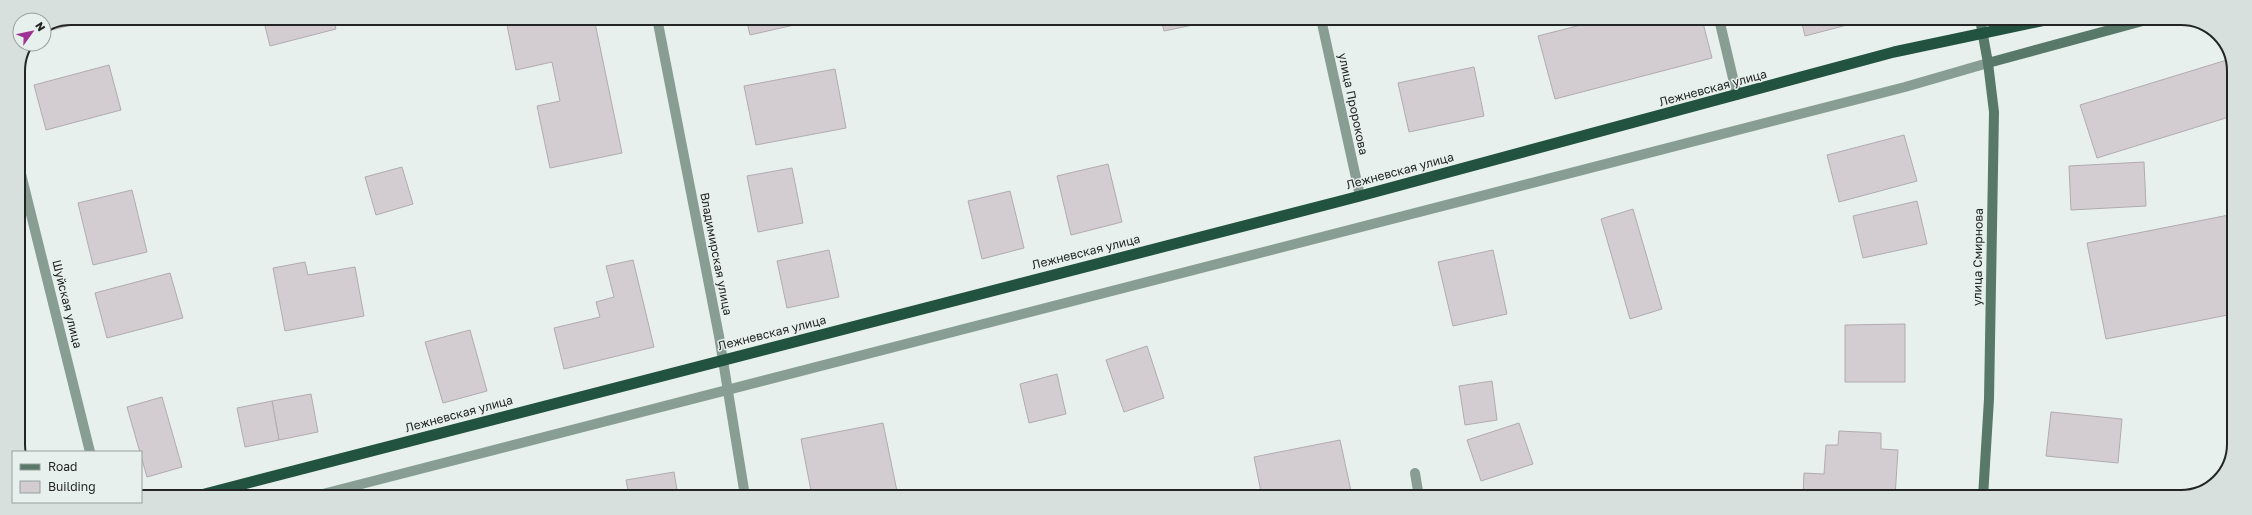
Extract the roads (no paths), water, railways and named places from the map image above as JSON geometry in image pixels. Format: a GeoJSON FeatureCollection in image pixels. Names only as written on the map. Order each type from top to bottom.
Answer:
{"type":"FeatureCollection","features":[{"type":"Feature","properties":{"kind":"highway","name":"Лежневская улица"},"geometry":{"type":"LineString","coordinates":[[219,490],[722,359],[1360,196],[1894,52],[2024,25]]}},
{"type":"Feature","properties":{"kind":"main road","name":"улица Смирнова"},"geometry":{"type":"LineString","coordinates":[[1981,25],[1988,63],[1994,112],[1989,399],[1982,490]]}},
{"type":"Feature","properties":{"kind":"main road"},"geometry":{"type":"LineString","coordinates":[[1988,63],[2128,25]]}},
{"type":"Feature","properties":{"kind":"street","name":"Владимирская улица"},"geometry":{"type":"LineString","coordinates":[[658,25],[728,391],[744,490]]}},
{"type":"Feature","properties":{"kind":"street","name":"улица Пророкова"},"geometry":{"type":"LineString","coordinates":[[1322,25],[1360,196]]}},
{"type":"Feature","properties":{"kind":"street"},"geometry":{"type":"LineString","coordinates":[[1720,25],[1737,95]]}},
{"type":"Feature","properties":{"kind":"street"},"geometry":{"type":"LineString","coordinates":[[339,490],[1905,87],[1988,63]]}},
{"type":"Feature","properties":{"kind":"street","name":"Шуйская улица"},"geometry":{"type":"LineString","coordinates":[[25,190],[90,451]]}},
{"type":"Feature","properties":{"kind":"street"},"geometry":{"type":"LineString","coordinates":[[1416,473],[1418,490]]}}]}
